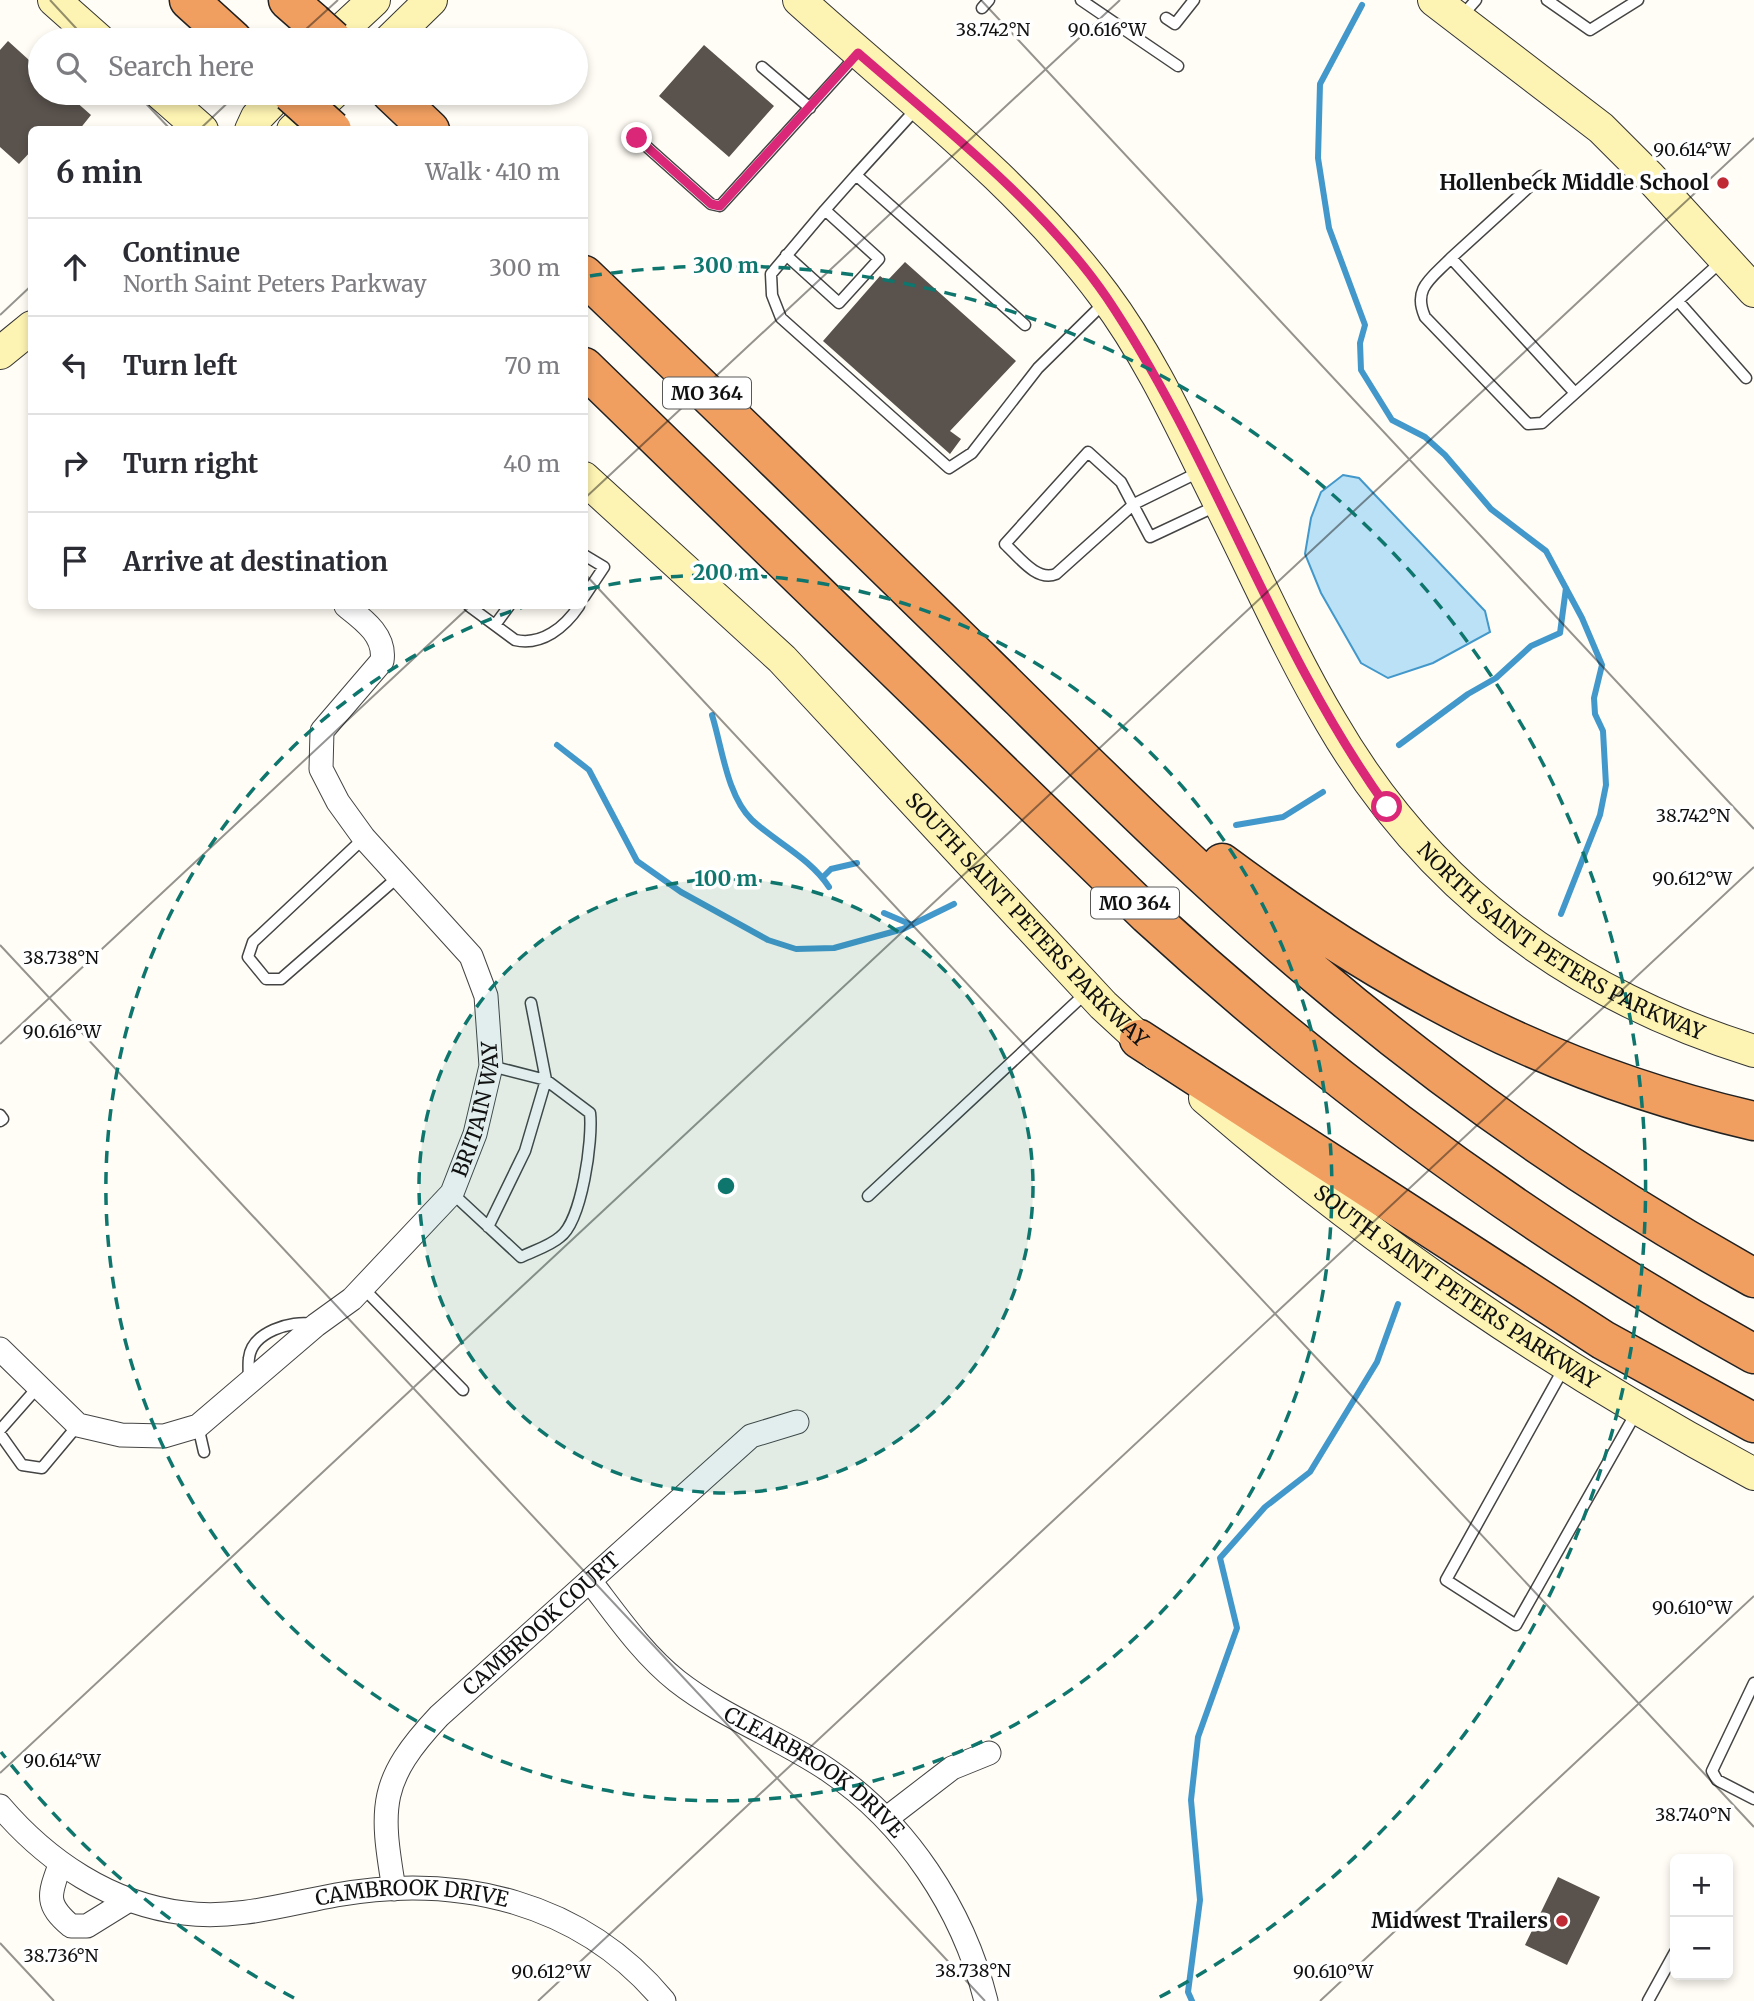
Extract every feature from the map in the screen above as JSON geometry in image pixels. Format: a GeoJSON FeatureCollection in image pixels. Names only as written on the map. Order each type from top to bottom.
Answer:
{"type":"FeatureCollection","features":[{"type":"Feature","properties":{"kind":"highway"},"geometry":{"type":"LineString","coordinates":[[189,0],[220,28]]}},
{"type":"Feature","properties":{"kind":"highway"},"geometry":{"type":"LineString","coordinates":[[304,105],[328,126]]}},
{"type":"Feature","properties":{"kind":"highway"},"geometry":{"type":"LineString","coordinates":[[404,105],[426,126]]}},
{"type":"Feature","properties":{"kind":"highway","name":"MO 364"},"geometry":{"type":"LineString","coordinates":[[588,279],[1234,904],[1403,1045],[1565,1161],[1658,1222],[1754,1278]]}},
{"type":"Feature","properties":{"kind":"highway","name":"MO 364"},"geometry":{"type":"LineString","coordinates":[[588,371],[1147,915],[1220,981],[1400,1126],[1491,1192],[1591,1259],[1754,1353]]}},
{"type":"Feature","properties":{"kind":"highway"},"geometry":{"type":"LineString","coordinates":[[1085,762],[1283,907],[1339,945],[1444,1007],[1555,1060],[1699,1108],[1754,1121]]}},
{"type":"Feature","properties":{"kind":"highway"},"geometry":{"type":"LineString","coordinates":[[1139,1039],[1603,1340],[1754,1423]]}},
{"type":"Feature","properties":{"kind":"main road"},"geometry":{"type":"LineString","coordinates":[[54,0],[86,28]]}},
{"type":"Feature","properties":{"kind":"main road"},"geometry":{"type":"LineString","coordinates":[[316,26],[374,0]]}},
{"type":"Feature","properties":{"kind":"main road"},"geometry":{"type":"LineString","coordinates":[[402,28],[431,0]]}},
{"type":"Feature","properties":{"kind":"main road"},"geometry":{"type":"LineString","coordinates":[[1434,0],[1468,10],[1601,128],[1649,176],[1754,291]]}},
{"type":"Feature","properties":{"kind":"main road","name":"NORTH SAINT PETERS PARKWAY"},"geometry":{"type":"LineString","coordinates":[[802,1],[919,106],[1054,234],[1108,300],[1164,391],[1330,721],[1366,777],[1419,845],[1498,919],[1560,964],[1616,997],[1657,1016],[1754,1051]]}},
{"type":"Feature","properties":{"kind":"main road"},"geometry":{"type":"LineString","coordinates":[[174,105],[197,126]]}},
{"type":"Feature","properties":{"kind":"main road"},"geometry":{"type":"LineString","coordinates":[[252,126],[268,105]]}},
{"type":"Feature","properties":{"kind":"main road"},"geometry":{"type":"LineString","coordinates":[[297,126],[320,105]]}},
{"type":"Feature","properties":{"kind":"main road"},"geometry":{"type":"LineString","coordinates":[[0,353],[28,330]]}},
{"type":"Feature","properties":{"kind":"main road","name":"SOUTH SAINT PETERS PARKWAY"},"geometry":{"type":"LineString","coordinates":[[588,482],[782,659],[1089,990],[1139,1039],[1263,1148],[1378,1239],[1472,1307],[1637,1409],[1754,1474]]}},
{"type":"Feature","properties":{"kind":"street","name":"BRITAIN WAY"},"geometry":{"type":"LineString","coordinates":[[0,1349],[37,1388],[78,1424],[132,1436],[164,1436],[198,1426],[316,1325],[352,1300],[452,1193],[475,1134],[491,1066],[486,996],[471,956],[364,838],[338,802],[321,769],[323,731],[382,661],[384,650],[372,627],[350,609]]}},
{"type":"Feature","properties":{"kind":"street","name":"CAMBROOK COURT"},"geometry":{"type":"LineString","coordinates":[[394,1889],[384,1810],[393,1780],[409,1747],[439,1716],[751,1436],[797,1422]]}},
{"type":"Feature","properties":{"kind":"street","name":"CLEARBROOK DRIVE"},"geometry":{"type":"LineString","coordinates":[[590,1581],[642,1648],[678,1681],[727,1713],[828,1770],[887,1818],[922,1860],[952,1914],[980,1977],[986,2001]]}},
{"type":"Feature","properties":{"kind":"street"},"geometry":{"type":"LineString","coordinates":[[887,1818],[953,1768],[989,1753]]}},
{"type":"Feature","properties":{"kind":"street","name":"CAMBROOK DRIVE"},"geometry":{"type":"LineString","coordinates":[[0,1806],[23,1832],[60,1865],[130,1900],[185,1913],[232,1912],[278,1909],[337,1895],[394,1889],[434,1887],[474,1891],[548,1913],[601,1943],[652,1986],[664,2001]]}},
{"type":"Feature","properties":{"kind":"street"},"geometry":{"type":"LineString","coordinates":[[60,1865],[50,1899],[55,1912],[71,1926],[87,1926],[130,1900]]}},
{"type":"Feature","properties":{"kind":"lane"},"geometry":{"type":"LineString","coordinates":[[1081,0],[1178,66]]}},
{"type":"Feature","properties":{"kind":"lane"},"geometry":{"type":"LineString","coordinates":[[1166,18],[1175,24],[1194,0]]}},
{"type":"Feature","properties":{"kind":"lane"},"geometry":{"type":"LineString","coordinates":[[1547,0],[1590,30],[1638,0]]}},
{"type":"Feature","properties":{"kind":"lane"},"geometry":{"type":"LineString","coordinates":[[637,138],[711,204],[720,206],[858,53]]}},
{"type":"Feature","properties":{"kind":"lane"},"geometry":{"type":"LineString","coordinates":[[762,67],[810,108]]}},
{"type":"Feature","properties":{"kind":"lane"},"geometry":{"type":"LineString","coordinates":[[919,106],[771,274],[772,295],[781,318],[949,468],[972,453],[1038,368],[1108,300]]}},
{"type":"Feature","properties":{"kind":"lane"},"geometry":{"type":"LineString","coordinates":[[856,176],[1025,325]]}},
{"type":"Feature","properties":{"kind":"lane"},"geometry":{"type":"LineString","coordinates":[[1541,176],[1422,287],[1419,303],[1425,317],[1528,424],[1542,423],[1724,259]]}},
{"type":"Feature","properties":{"kind":"lane"},"geometry":{"type":"LineString","coordinates":[[786,255],[839,303],[879,259],[825,210]]}},
{"type":"Feature","properties":{"kind":"lane"},"geometry":{"type":"LineString","coordinates":[[1451,258],[1575,393]]}},
{"type":"Feature","properties":{"kind":"lane"},"geometry":{"type":"LineString","coordinates":[[1678,301],[1746,378]]}},
{"type":"Feature","properties":{"kind":"lane"},"geometry":{"type":"LineString","coordinates":[[1203,470],[1134,504],[1056,574],[1048,577],[1040,576],[1005,544],[1088,452],[1121,482],[1134,504],[1150,537],[1220,504]]}},
{"type":"Feature","properties":{"kind":"lane"},"geometry":{"type":"LineString","coordinates":[[588,557],[604,567],[588,591]]}},
{"type":"Feature","properties":{"kind":"lane"},"geometry":{"type":"LineString","coordinates":[[473,609],[515,640],[534,641],[558,630],[576,609]]}},
{"type":"Feature","properties":{"kind":"lane"},"geometry":{"type":"LineString","coordinates":[[495,625],[507,609]]}},
{"type":"Feature","properties":{"kind":"lane"},"geometry":{"type":"LineString","coordinates":[[364,838],[253,942],[247,957],[266,979],[281,979],[398,877]]}},
{"type":"Feature","properties":{"kind":"lane"},"geometry":{"type":"LineString","coordinates":[[868,1196],[1089,990]]}},
{"type":"Feature","properties":{"kind":"lane"},"geometry":{"type":"LineString","coordinates":[[488,1227],[525,1151],[546,1080],[531,1003]]}},
{"type":"Feature","properties":{"kind":"lane"},"geometry":{"type":"LineString","coordinates":[[452,1193],[521,1257],[562,1237],[580,1199],[593,1137],[590,1113],[546,1080],[491,1066]]}},
{"type":"Feature","properties":{"kind":"lane"},"geometry":{"type":"LineString","coordinates":[[0,1115],[3,1119],[0,1121]]}},
{"type":"Feature","properties":{"kind":"lane"},"geometry":{"type":"LineString","coordinates":[[363,1288],[463,1390]]}},
{"type":"Feature","properties":{"kind":"lane"},"geometry":{"type":"LineString","coordinates":[[1565,1366],[1446,1580],[1516,1625],[1637,1409]]}},
{"type":"Feature","properties":{"kind":"lane"},"geometry":{"type":"LineString","coordinates":[[37,1388],[0,1432],[22,1465],[42,1468],[78,1424]]}},
{"type":"Feature","properties":{"kind":"lane"},"geometry":{"type":"LineString","coordinates":[[198,1426],[204,1452]]}},
{"type":"Feature","properties":{"kind":"lane"},"geometry":{"type":"LineString","coordinates":[[1754,1683],[1712,1771],[1717,1780],[1754,1799]]}},
{"type":"Feature","properties":{"kind":"lane"},"geometry":{"type":"LineString","coordinates":[[1648,2001],[1670,1961]]}},
{"type":"Feature","properties":{"kind":"water"},"geometry":{"type":"Polygon","coordinates":[[[1343,475],[1359,478],[1485,611],[1490,632],[1433,663],[1388,678],[1361,663],[1321,593],[1305,554],[1311,518],[1321,492],[1343,475]]]}},
{"type":"Feature","properties":{"kind":"building"},"geometry":{"type":"Polygon","coordinates":[[[8,41],[28,59],[28,105],[80,105],[91,115],[82,126],[28,126],[28,154],[19,164],[0,147],[0,50],[8,41]]]}},
{"type":"Feature","properties":{"kind":"building"},"geometry":{"type":"Polygon","coordinates":[[[704,45],[774,106],[729,157],[659,96],[704,45]]]}},
{"type":"Feature","properties":{"kind":"building"},"geometry":{"type":"Polygon","coordinates":[[[905,262],[1016,361],[950,431],[961,439],[950,454],[823,341],[880,276],[887,281],[905,262]]]}},
{"type":"Feature","properties":{"kind":"building","name":"Midwest Trailers"},"geometry":{"type":"Polygon","coordinates":[[[1558,1877],[1600,1897],[1567,1965],[1525,1945],[1558,1877]]]}},
{"type":"Feature","properties":{"kind":"waterway"},"geometry":{"type":"LineString","coordinates":[[1362,5],[1320,84],[1318,158],[1329,228],[1365,325],[1360,343],[1361,370],[1392,420],[1425,437],[1445,455],[1491,509],[1546,551],[1582,618],[1602,665],[1594,698],[1595,714],[1603,731],[1606,785],[1600,815],[1561,914]]}},
{"type":"Feature","properties":{"kind":"waterway"},"geometry":{"type":"LineString","coordinates":[[1399,745],[1468,694],[1496,678],[1531,646],[1560,633],[1566,588]]}},
{"type":"Feature","properties":{"kind":"waterway"},"geometry":{"type":"LineString","coordinates":[[712,715],[731,785],[744,810],[752,820],[812,868],[829,887]]}},
{"type":"Feature","properties":{"kind":"waterway"},"geometry":{"type":"LineString","coordinates":[[557,745],[589,770],[637,861],[681,892],[768,940],[796,949],[834,948],[903,929],[954,904]]}},
{"type":"Feature","properties":{"kind":"waterway"},"geometry":{"type":"LineString","coordinates":[[1236,825],[1283,817],[1323,792]]}},
{"type":"Feature","properties":{"kind":"waterway"},"geometry":{"type":"LineString","coordinates":[[823,877],[831,869],[857,863]]}},
{"type":"Feature","properties":{"kind":"waterway"},"geometry":{"type":"LineString","coordinates":[[884,913],[912,925]]}},
{"type":"Feature","properties":{"kind":"waterway"},"geometry":{"type":"LineString","coordinates":[[1192,2001],[1188,1992],[1200,1900],[1191,1800],[1198,1737],[1237,1628],[1220,1558],[1265,1507],[1310,1472],[1377,1362],[1398,1304]]}},
{"type":"Feature","properties":{"kind":"place","name":"Hollenbeck Middle School"},"geometry":{"type":"Point","coordinates":[1723,183]}},
{"type":"Feature","properties":{"kind":"place","name":"Midwest Trailers"},"geometry":{"type":"Point","coordinates":[1562,1921]}},
{"type":"Feature","properties":{"kind":"route"},"geometry":{"type":"LineString","coordinates":[[637,138],[711,204],[720,206],[858,53],[919,106],[1054,234],[1105,296],[1164,391],[1330,721],[1387,807]]}}]}
